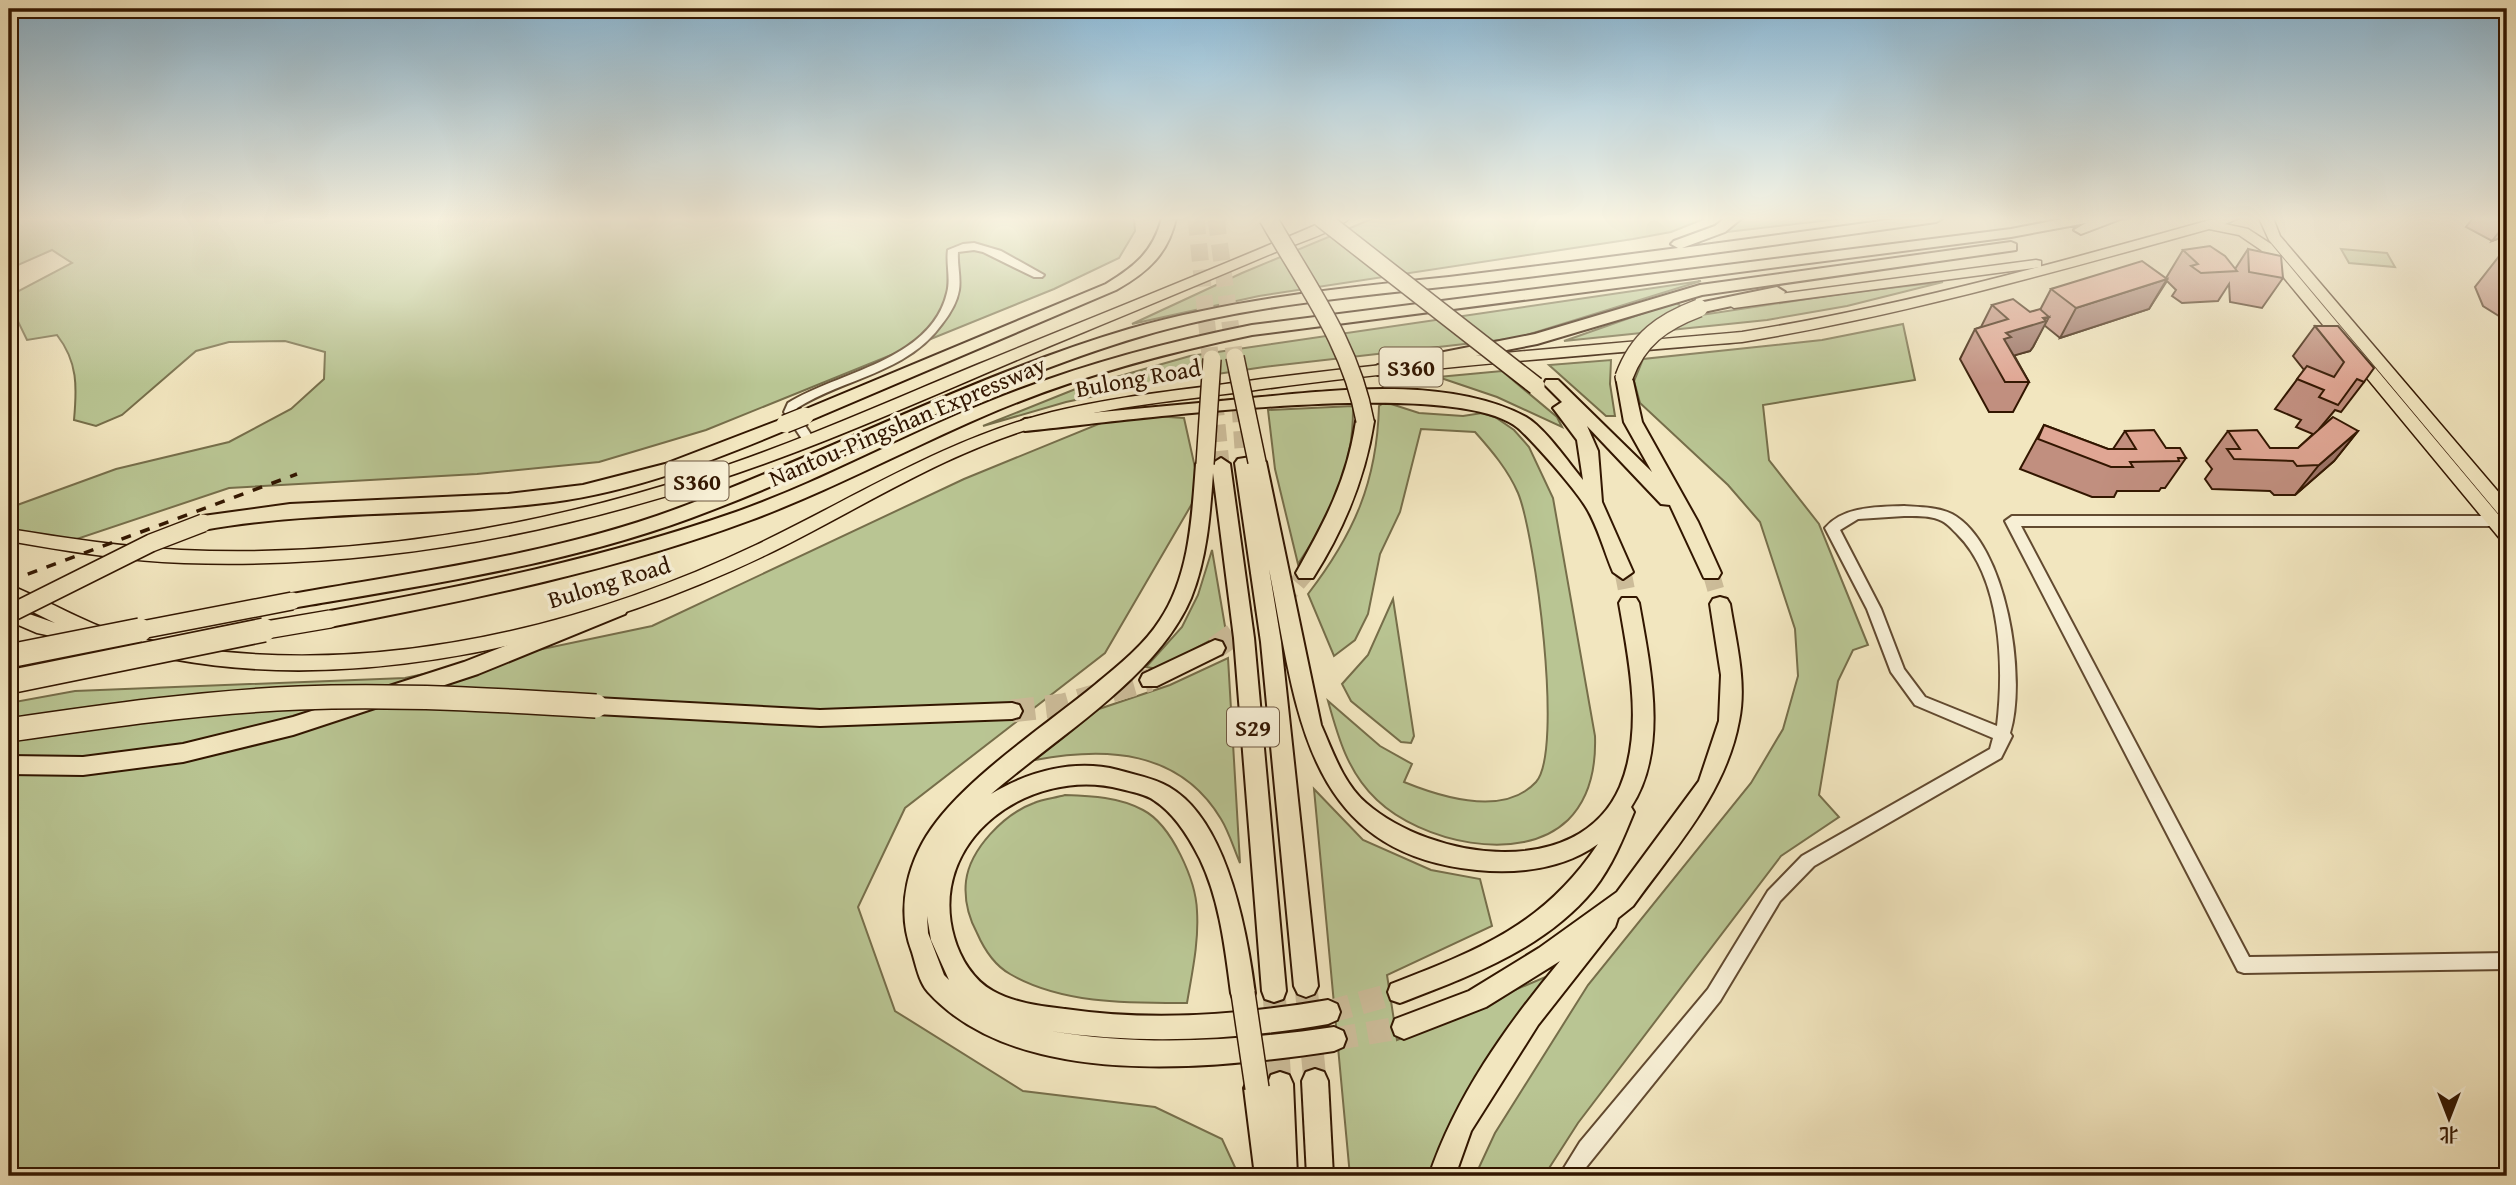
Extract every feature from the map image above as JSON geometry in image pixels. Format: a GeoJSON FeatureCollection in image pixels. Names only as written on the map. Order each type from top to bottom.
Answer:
{"type":"FeatureCollection","features":[{"type":"Feature","properties":{"kind":"highway"},"geometry":{"type":"LineString","coordinates":[[9,614],[151,543],[203,523],[255,512],[504,500],[585,492],[664,472],[785,424],[1111,286],[1133,273]]}},
{"type":"Feature","properties":{"kind":"highway"},"geometry":{"type":"LineString","coordinates":[[1300,273],[1348,356],[1363,401],[1365,421],[1355,473],[1347,496],[1336,523],[1306,573]]}},
{"type":"Feature","properties":{"kind":"highway"},"geometry":{"type":"LineString","coordinates":[[1395,273],[1544,385],[1584,435],[1592,452],[1593,502]]}},
{"type":"Feature","properties":{"kind":"highway"},"geometry":{"type":"LineString","coordinates":[[1406,273],[1609,437],[1689,522]]}},
{"type":"Feature","properties":{"kind":"highway","name":"Nantou-Pingshan Expressway"},"geometry":{"type":"LineString","coordinates":[[292,601],[461,571],[568,546],[678,515],[1070,356],[1183,320],[1244,307],[1512,273]]}},
{"type":"Feature","properties":{"kind":"highway","name":"Nantou-Pingshan Expressway"},"geometry":{"type":"LineString","coordinates":[[9,682],[579,568],[699,531],[800,494],[995,406],[1190,342],[1252,330],[1696,273]]}},
{"type":"Feature","properties":{"kind":"highway"},"geometry":{"type":"LineString","coordinates":[[1378,370],[1537,340],[1643,304],[1700,290],[1821,273]]}},
{"type":"Feature","properties":{"kind":"highway"},"geometry":{"type":"LineString","coordinates":[[1711,573],[1689,522],[1633,422],[1624,377],[1639,343],[1652,329],[1670,318],[1699,308],[1876,273]]}},
{"type":"Feature","properties":{"kind":"highway"},"geometry":{"type":"LineString","coordinates":[[1236,356],[1251,463],[1311,725],[1338,783],[1363,814],[1417,849],[1474,862],[1508,863],[1548,856],[1577,845],[1601,830],[1618,812],[1630,791]]}},
{"type":"Feature","properties":{"kind":"highway"},"geometry":{"type":"LineString","coordinates":[[1212,359],[1213,464],[1194,569],[1171,620],[1132,665],[975,793],[942,830],[923,866],[913,906],[918,946],[938,985],[978,1021],[1036,1041],[1087,1050],[1191,1055],[1283,1048],[1334,1039]]}},
{"type":"Feature","properties":{"kind":"highway"},"geometry":{"type":"LineString","coordinates":[[1025,425],[1298,400],[1392,396],[1461,401],[1494,410],[1523,423],[1593,502],[1623,572]]}},
{"type":"Feature","properties":{"kind":"highway","name":"S29"},"geometry":{"type":"LineString","coordinates":[[1251,463],[1306,986]]}},
{"type":"Feature","properties":{"kind":"highway","name":"S29"},"geometry":{"type":"LineString","coordinates":[[1213,464],[1244,638],[1274,991]]}},
{"type":"Feature","properties":{"kind":"highway"},"geometry":{"type":"LineString","coordinates":[[9,656],[292,601]]}},
{"type":"Feature","properties":{"kind":"highway"},"geometry":{"type":"LineString","coordinates":[[1400,992],[1488,958],[1529,933],[1561,908],[1587,880],[1605,854],[1630,791],[1643,736],[1629,603]]}},
{"type":"Feature","properties":{"kind":"highway"},"geometry":{"type":"LineString","coordinates":[[1442,1176],[1461,1124],[1529,1017],[1625,899],[1708,785],[1729,721],[1731,676],[1720,604]]}},
{"type":"Feature","properties":{"kind":"highway"},"geometry":{"type":"LineString","coordinates":[[9,765],[96,764],[183,753],[281,729],[446,677],[618,609]]}},
{"type":"Feature","properties":{"kind":"highway"},"geometry":{"type":"LineString","coordinates":[[1150,680],[1215,648]]}},
{"type":"Feature","properties":{"kind":"highway"},"geometry":{"type":"LineString","coordinates":[[9,730],[123,713],[299,698],[442,697],[820,718],[1012,711]]}},
{"type":"Feature","properties":{"kind":"highway"},"geometry":{"type":"LineString","coordinates":[[1284,1176],[1268,1086],[1243,993],[1237,947],[1218,872],[1196,831],[1162,793],[1111,775],[1064,774],[1023,784],[982,811],[954,845],[940,880],[939,926],[953,968],[984,998],[1037,1017],[1125,1029],[1185,1030],[1328,1012]]}},
{"type":"Feature","properties":{"kind":"highway"},"geometry":{"type":"LineString","coordinates":[[1404,1027],[1477,999],[1547,956],[1625,899]]}},
{"type":"Feature","properties":{"kind":"highway"},"geometry":{"type":"LineString","coordinates":[[1315,1081],[1320,1176]]}},
{"type":"Feature","properties":{"kind":"highway"},"geometry":{"type":"LineString","coordinates":[[1268,1086],[1268,1176]]}},
{"type":"Feature","properties":{"kind":"main road","name":"S360"},"geometry":{"type":"LineString","coordinates":[[9,535],[46,543],[184,555],[269,556],[422,544],[504,530],[652,495],[808,439],[1212,273]]}},
{"type":"Feature","properties":{"kind":"main road"},"geometry":{"type":"LineString","coordinates":[[1699,308],[1960,273]]}},
{"type":"Feature","properties":{"kind":"main road","name":"Bulong Road"},"geometry":{"type":"LineString","coordinates":[[9,593],[77,625],[132,644],[199,657],[277,662],[359,660],[439,652],[618,609],[734,563],[949,455],[1025,425],[1120,403],[1378,370],[1742,337],[1806,328],[1954,296],[2036,273]]}},
{"type":"Feature","properties":{"kind":"main road"},"geometry":{"type":"LineString","coordinates":[[2296,273],[2503,518],[2507,536]]}},
{"type":"Feature","properties":{"kind":"main road"},"geometry":{"type":"LineString","coordinates":[[9,614],[37,626],[132,644]]}},
{"type":"Feature","properties":{"kind":"street"},"geometry":{"type":"LineString","coordinates":[[808,439],[790,412],[792,405],[867,373],[921,341],[933,329],[952,297],[955,273]]}},
{"type":"Feature","properties":{"kind":"street"},"geometry":{"type":"LineString","coordinates":[[1568,1176],[1587,1149],[1714,995],[1774,897],[1808,861],[1996,753],[2004,736],[2010,695],[2007,641],[1989,576],[1970,538],[1948,517],[1913,511],[1855,515],[1832,528],[1874,609],[1898,672],[1920,701],[2004,736]]}},
{"type":"Feature","properties":{"kind":"street"},"geometry":{"type":"LineString","coordinates":[[2503,518],[2012,521],[2244,965],[2507,961]]}},
{"type":"Feature","properties":{"kind":"green space"},"geometry":{"type":"Polygon","coordinates":[[[52,273],[1087,273],[706,430],[599,462],[477,474],[229,488],[62,544],[9,530],[9,508],[116,469],[229,442],[291,409],[324,379],[325,352],[285,341],[229,342],[196,351],[122,415],[96,426],[74,420],[74,375],[64,345],[57,335],[27,340],[9,303],[9,296],[52,273]]]}},
{"type":"Feature","properties":{"kind":"green space"},"geometry":{"type":"Polygon","coordinates":[[[1241,273],[1408,273],[1259,296],[1132,324],[1241,273]]]}},
{"type":"Feature","properties":{"kind":"green space"},"geometry":{"type":"Polygon","coordinates":[[[1701,281],[1517,338],[1264,367],[1157,383],[1066,402],[983,426],[1078,388],[1190,356],[1701,281]]]}},
{"type":"Feature","properties":{"kind":"green space"},"geometry":{"type":"Polygon","coordinates":[[[1943,282],[1847,306],[1767,320],[1564,341],[1675,302],[1695,316],[1853,292],[1943,282]]]}},
{"type":"Feature","properties":{"kind":"green space"},"geometry":{"type":"Polygon","coordinates":[[[1903,324],[1915,380],[1763,405],[1769,460],[1819,524],[1868,645],[1853,650],[1838,681],[1819,795],[1839,817],[1781,856],[1578,1123],[1544,1176],[1475,1176],[1495,1133],[1588,985],[1751,783],[1783,729],[1798,676],[1795,629],[1760,522],[1728,485],[1640,403],[1634,381],[1643,359],[1822,340],[1903,324]]]}},
{"type":"Feature","properties":{"kind":"green space"},"geometry":{"type":"Polygon","coordinates":[[[1611,360],[1610,384],[1615,416],[1606,416],[1549,365],[1611,360]]]}},
{"type":"Feature","properties":{"kind":"green space"},"geometry":{"type":"Polygon","coordinates":[[[1502,371],[1557,417],[1562,427],[1497,397],[1438,377],[1502,371]]]}},
{"type":"Feature","properties":{"kind":"green space"},"geometry":{"type":"Polygon","coordinates":[[[1385,402],[1419,413],[1463,416],[1482,413],[1495,417],[1514,430],[1529,447],[1553,498],[1595,747],[1593,770],[1582,802],[1568,820],[1548,834],[1524,842],[1498,845],[1471,843],[1418,827],[1396,815],[1367,789],[1351,766],[1340,741],[1328,701],[1380,746],[1412,764],[1404,782],[1472,801],[1507,799],[1523,793],[1536,782],[1544,762],[1547,688],[1544,641],[1539,594],[1525,516],[1509,476],[1475,432],[1421,429],[1400,512],[1380,554],[1368,614],[1355,640],[1334,656],[1308,594],[1338,550],[1360,506],[1374,459],[1379,406],[1385,402]]]}},
{"type":"Feature","properties":{"kind":"green space"},"geometry":{"type":"Polygon","coordinates":[[[1353,406],[1350,450],[1339,489],[1321,527],[1298,564],[1275,469],[1268,410],[1353,406]]]}},
{"type":"Feature","properties":{"kind":"green space"},"geometry":{"type":"Polygon","coordinates":[[[1123,414],[1184,418],[1200,490],[1105,653],[905,808],[858,907],[895,1011],[1023,1091],[1155,1107],[1222,1139],[1239,1176],[9,1176],[9,703],[75,691],[405,678],[652,626],[964,479],[1123,414]]]}},
{"type":"Feature","properties":{"kind":"green space"},"geometry":{"type":"Polygon","coordinates":[[[1212,550],[1226,632],[1158,669],[1146,667],[1182,627],[1198,595],[1212,550]]]}},
{"type":"Feature","properties":{"kind":"green space"},"geometry":{"type":"Polygon","coordinates":[[[1393,599],[1414,736],[1411,743],[1401,742],[1351,701],[1342,684],[1368,655],[1393,599]]]}},
{"type":"Feature","properties":{"kind":"green space"},"geometry":{"type":"Polygon","coordinates":[[[1228,658],[1240,863],[1224,824],[1204,796],[1184,778],[1162,766],[1114,754],[1035,760],[1099,709],[1170,685],[1228,658]]]}},
{"type":"Feature","properties":{"kind":"green space"},"geometry":{"type":"Polygon","coordinates":[[[1314,789],[1363,840],[1431,870],[1480,879],[1492,926],[1387,975],[1397,1040],[1569,967],[1478,1096],[1442,1176],[1350,1176],[1314,789]]]}},
{"type":"Feature","properties":{"kind":"green space"},"geometry":{"type":"Polygon","coordinates":[[[1065,795],[1105,798],[1134,806],[1154,817],[1173,841],[1187,870],[1196,899],[1196,946],[1187,1003],[1096,1000],[1051,991],[1030,984],[1004,970],[983,945],[972,921],[966,895],[966,881],[974,857],[990,834],[1011,815],[1038,802],[1065,795]]]}},
{"type":"Feature","properties":{"kind":"building"},"geometry":{"type":"Polygon","coordinates":[[[2102,273],[2159,273],[2167,279],[2076,308],[2051,289],[2102,273]]]}},
{"type":"Feature","properties":{"kind":"building"},"geometry":{"type":"Polygon","coordinates":[[[2256,273],[2283,273],[2283,278],[2256,273]]]}},
{"type":"Feature","properties":{"kind":"building"},"geometry":{"type":"Polygon","coordinates":[[[2013,299],[2030,312],[2040,309],[2049,317],[2043,318],[2046,321],[2006,333],[2011,337],[2004,339],[2029,382],[2005,382],[1975,329],[2008,319],[1992,305],[2013,299]]]}},
{"type":"Feature","properties":{"kind":"building"},"geometry":{"type":"Polygon","coordinates":[[[2315,326],[2338,326],[2374,368],[2364,382],[2357,379],[2338,405],[2319,397],[2324,390],[2297,379],[2307,366],[2334,377],[2344,362],[2315,326]]]}},
{"type":"Feature","properties":{"kind":"building"},"geometry":{"type":"Polygon","coordinates":[[[2333,417],[2358,431],[2319,465],[2297,466],[2293,461],[2234,459],[2227,449],[2240,449],[2228,431],[2257,430],[2270,448],[2298,448],[2333,417]]]}},
{"type":"Feature","properties":{"kind":"building"},"geometry":{"type":"Polygon","coordinates":[[[2044,425],[2108,449],[2136,449],[2125,431],[2154,430],[2166,448],[2180,448],[2186,458],[2178,458],[2179,461],[2130,462],[2133,467],[2111,467],[2038,439],[2044,425]]]}},
{"type":"Feature","properties":{"kind":"tunnel"},"geometry":{"type":"LineString","coordinates":[[1202,273],[1221,464]]}},
{"type":"Feature","properties":{"kind":"tunnel"},"geometry":{"type":"LineString","coordinates":[[1223,273],[1237,375]]}},
{"type":"Feature","properties":{"kind":"tunnel"},"geometry":{"type":"LineString","coordinates":[[1240,405],[1244,463]]}},
{"type":"Feature","properties":{"kind":"tunnel"},"geometry":{"type":"LineString","coordinates":[[1623,572],[1629,603]]}},
{"type":"Feature","properties":{"kind":"tunnel"},"geometry":{"type":"LineString","coordinates":[[1237,632],[1284,599],[1306,573]]}},
{"type":"Feature","properties":{"kind":"tunnel"},"geometry":{"type":"LineString","coordinates":[[1711,573],[1720,604]]}},
{"type":"Feature","properties":{"kind":"tunnel"},"geometry":{"type":"LineString","coordinates":[[1215,648],[1240,630]]}},
{"type":"Feature","properties":{"kind":"tunnel"},"geometry":{"type":"LineString","coordinates":[[1012,711],[1063,705],[1150,680]]}},
{"type":"Feature","properties":{"kind":"tunnel"},"geometry":{"type":"LineString","coordinates":[[1306,986],[1315,1081]]}},
{"type":"Feature","properties":{"kind":"tunnel"},"geometry":{"type":"LineString","coordinates":[[1274,991],[1280,1084]]}},
{"type":"Feature","properties":{"kind":"tunnel"},"geometry":{"type":"LineString","coordinates":[[1328,1012],[1400,992]]}},
{"type":"Feature","properties":{"kind":"tunnel"},"geometry":{"type":"LineString","coordinates":[[1334,1039],[1404,1027]]}},
{"type":"Feature","properties":{"kind":"railway"},"geometry":{"type":"LineString","coordinates":[[9,581],[297,474]]}}]}
